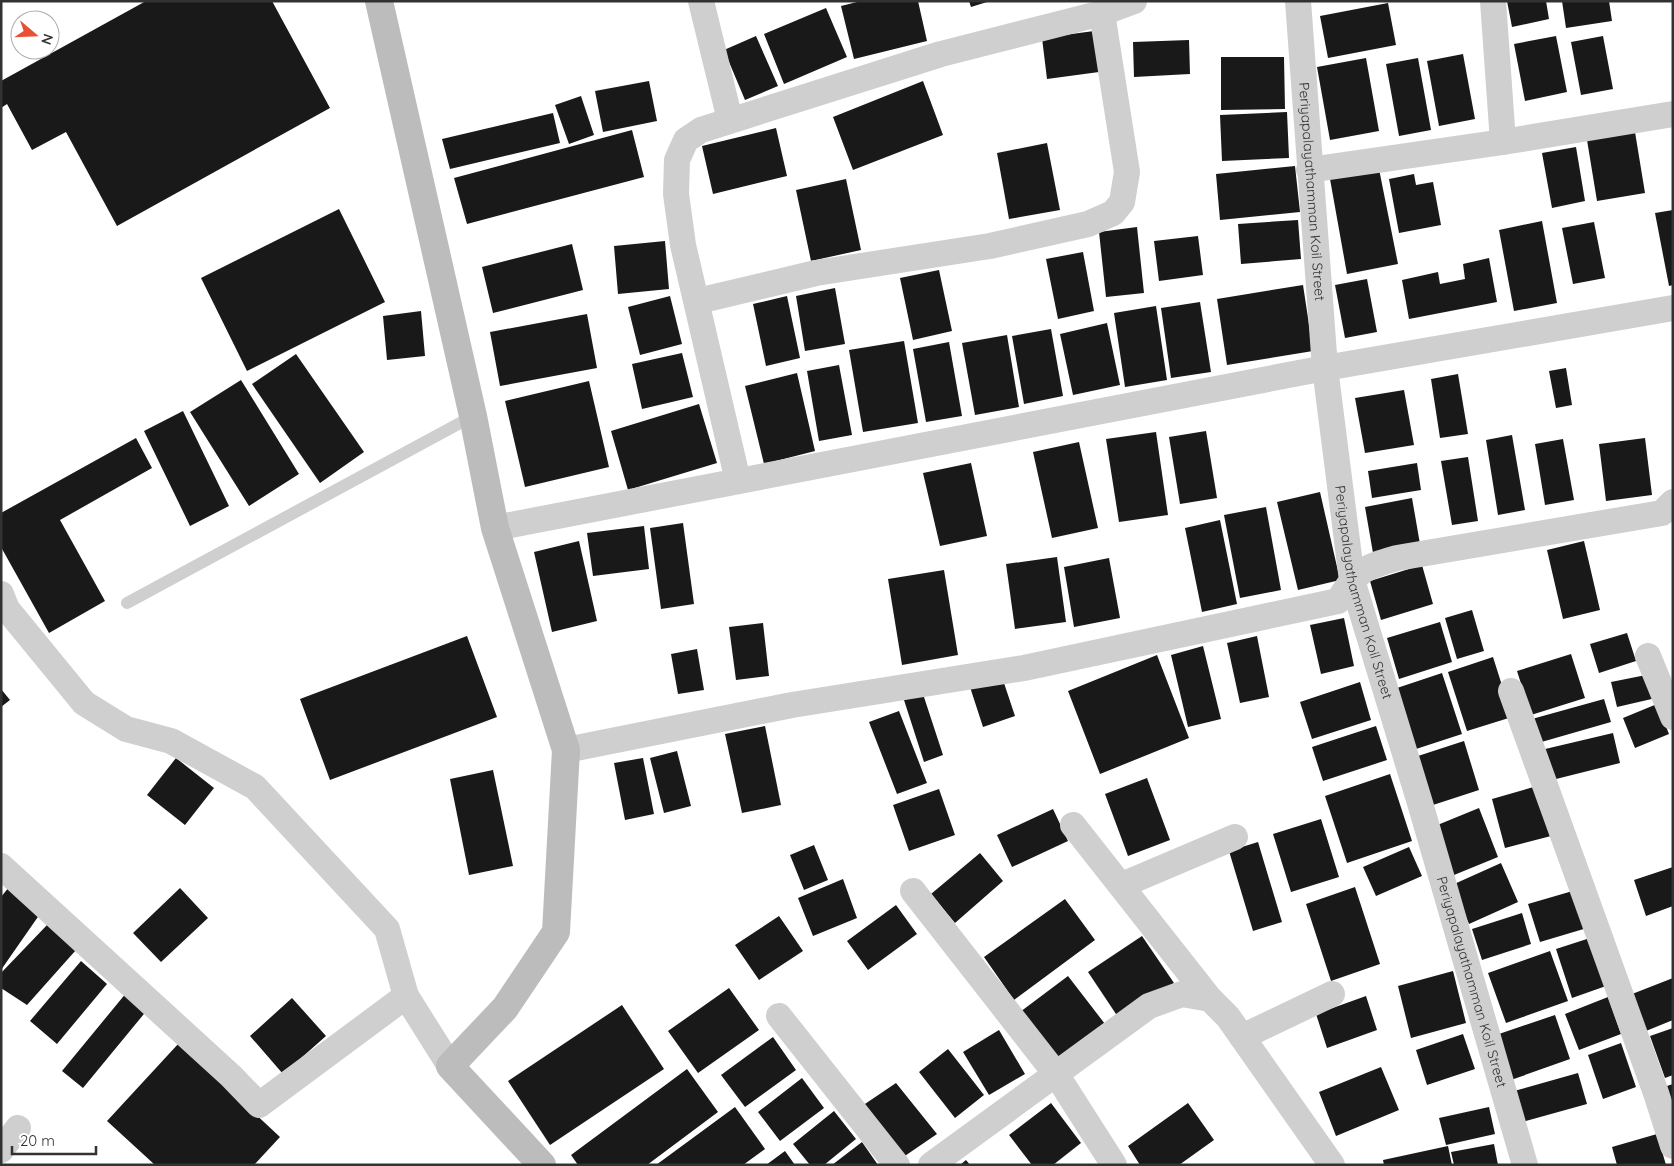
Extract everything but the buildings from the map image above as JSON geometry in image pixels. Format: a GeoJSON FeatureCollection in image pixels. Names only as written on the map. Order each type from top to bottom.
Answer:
{"type":"FeatureCollection","features":[{"type":"Feature","properties":{"kind":"street"},"geometry":{"type":"LineString","coordinates":[[379,1],[473,416],[495,528],[566,750],[556,932],[505,1008],[450,1066]]}},
{"type":"Feature","properties":{"kind":"street"},"geometry":{"type":"LineString","coordinates":[[701,1],[730,120]]}},
{"type":"Feature","properties":{"kind":"street"},"geometry":{"type":"LineString","coordinates":[[738,481],[698,301],[683,245],[676,194],[677,160],[686,140],[701,130],[730,120],[941,54],[1102,13],[1134,1]]}},
{"type":"Feature","properties":{"kind":"street","name":"Periyapalayathamman Koil Street"},"geometry":{"type":"LineString","coordinates":[[1298,1],[1325,368],[1352,580],[1420,803],[1525,1165]]}},
{"type":"Feature","properties":{"kind":"street"},"geometry":{"type":"LineString","coordinates":[[1493,1],[1503,142]]}},
{"type":"Feature","properties":{"kind":"street"},"geometry":{"type":"LineString","coordinates":[[698,301],[816,273],[990,246],[1088,224],[1113,213],[1122,202],[1127,172],[1102,13]]}},
{"type":"Feature","properties":{"kind":"street"},"geometry":{"type":"LineString","coordinates":[[1309,170],[1503,142],[1673,114]]}},
{"type":"Feature","properties":{"kind":"street"},"geometry":{"type":"LineString","coordinates":[[495,528],[1325,368],[1673,308]]}},
{"type":"Feature","properties":{"kind":"street"},"geometry":{"type":"LineString","coordinates":[[566,750],[792,705],[1024,668],[1338,601],[1360,570],[1397,558],[1662,513],[1673,502]]}},
{"type":"Feature","properties":{"kind":"street"},"geometry":{"type":"LineString","coordinates":[[1,594],[8,609],[84,703],[126,729],[171,741],[255,788],[387,929],[406,996],[450,1066],[542,1165]]}},
{"type":"Feature","properties":{"kind":"street"},"geometry":{"type":"LineString","coordinates":[[1648,656],[1673,717]]}},
{"type":"Feature","properties":{"kind":"street"},"geometry":{"type":"LineString","coordinates":[[1511,691],[1656,1093],[1673,1146]]}},
{"type":"Feature","properties":{"kind":"street"},"geometry":{"type":"LineString","coordinates":[[1073,825],[1210,999],[1228,1018],[1332,1165]]}},
{"type":"Feature","properties":{"kind":"street"},"geometry":{"type":"LineString","coordinates":[[1122,885],[1235,837]]}},
{"type":"Feature","properties":{"kind":"street"},"geometry":{"type":"LineString","coordinates":[[1,866],[231,1076],[258,1105],[406,996]]}},
{"type":"Feature","properties":{"kind":"street"},"geometry":{"type":"LineString","coordinates":[[913,891],[1056,1074],[1114,1165]]}},
{"type":"Feature","properties":{"kind":"street"},"geometry":{"type":"LineString","coordinates":[[931,1165],[1150,1006],[1182,994],[1210,999]]}},
{"type":"Feature","properties":{"kind":"street"},"geometry":{"type":"LineString","coordinates":[[1242,1037],[1332,994]]}},
{"type":"Feature","properties":{"kind":"street"},"geometry":{"type":"LineString","coordinates":[[779,1016],[897,1165]]}},
{"type":"Feature","properties":{"kind":"street"},"geometry":{"type":"LineString","coordinates":[[1,1150],[18,1128]]}},
{"type":"Feature","properties":{"kind":"lane"},"geometry":{"type":"LineString","coordinates":[[127,603],[473,416]]}}]}
